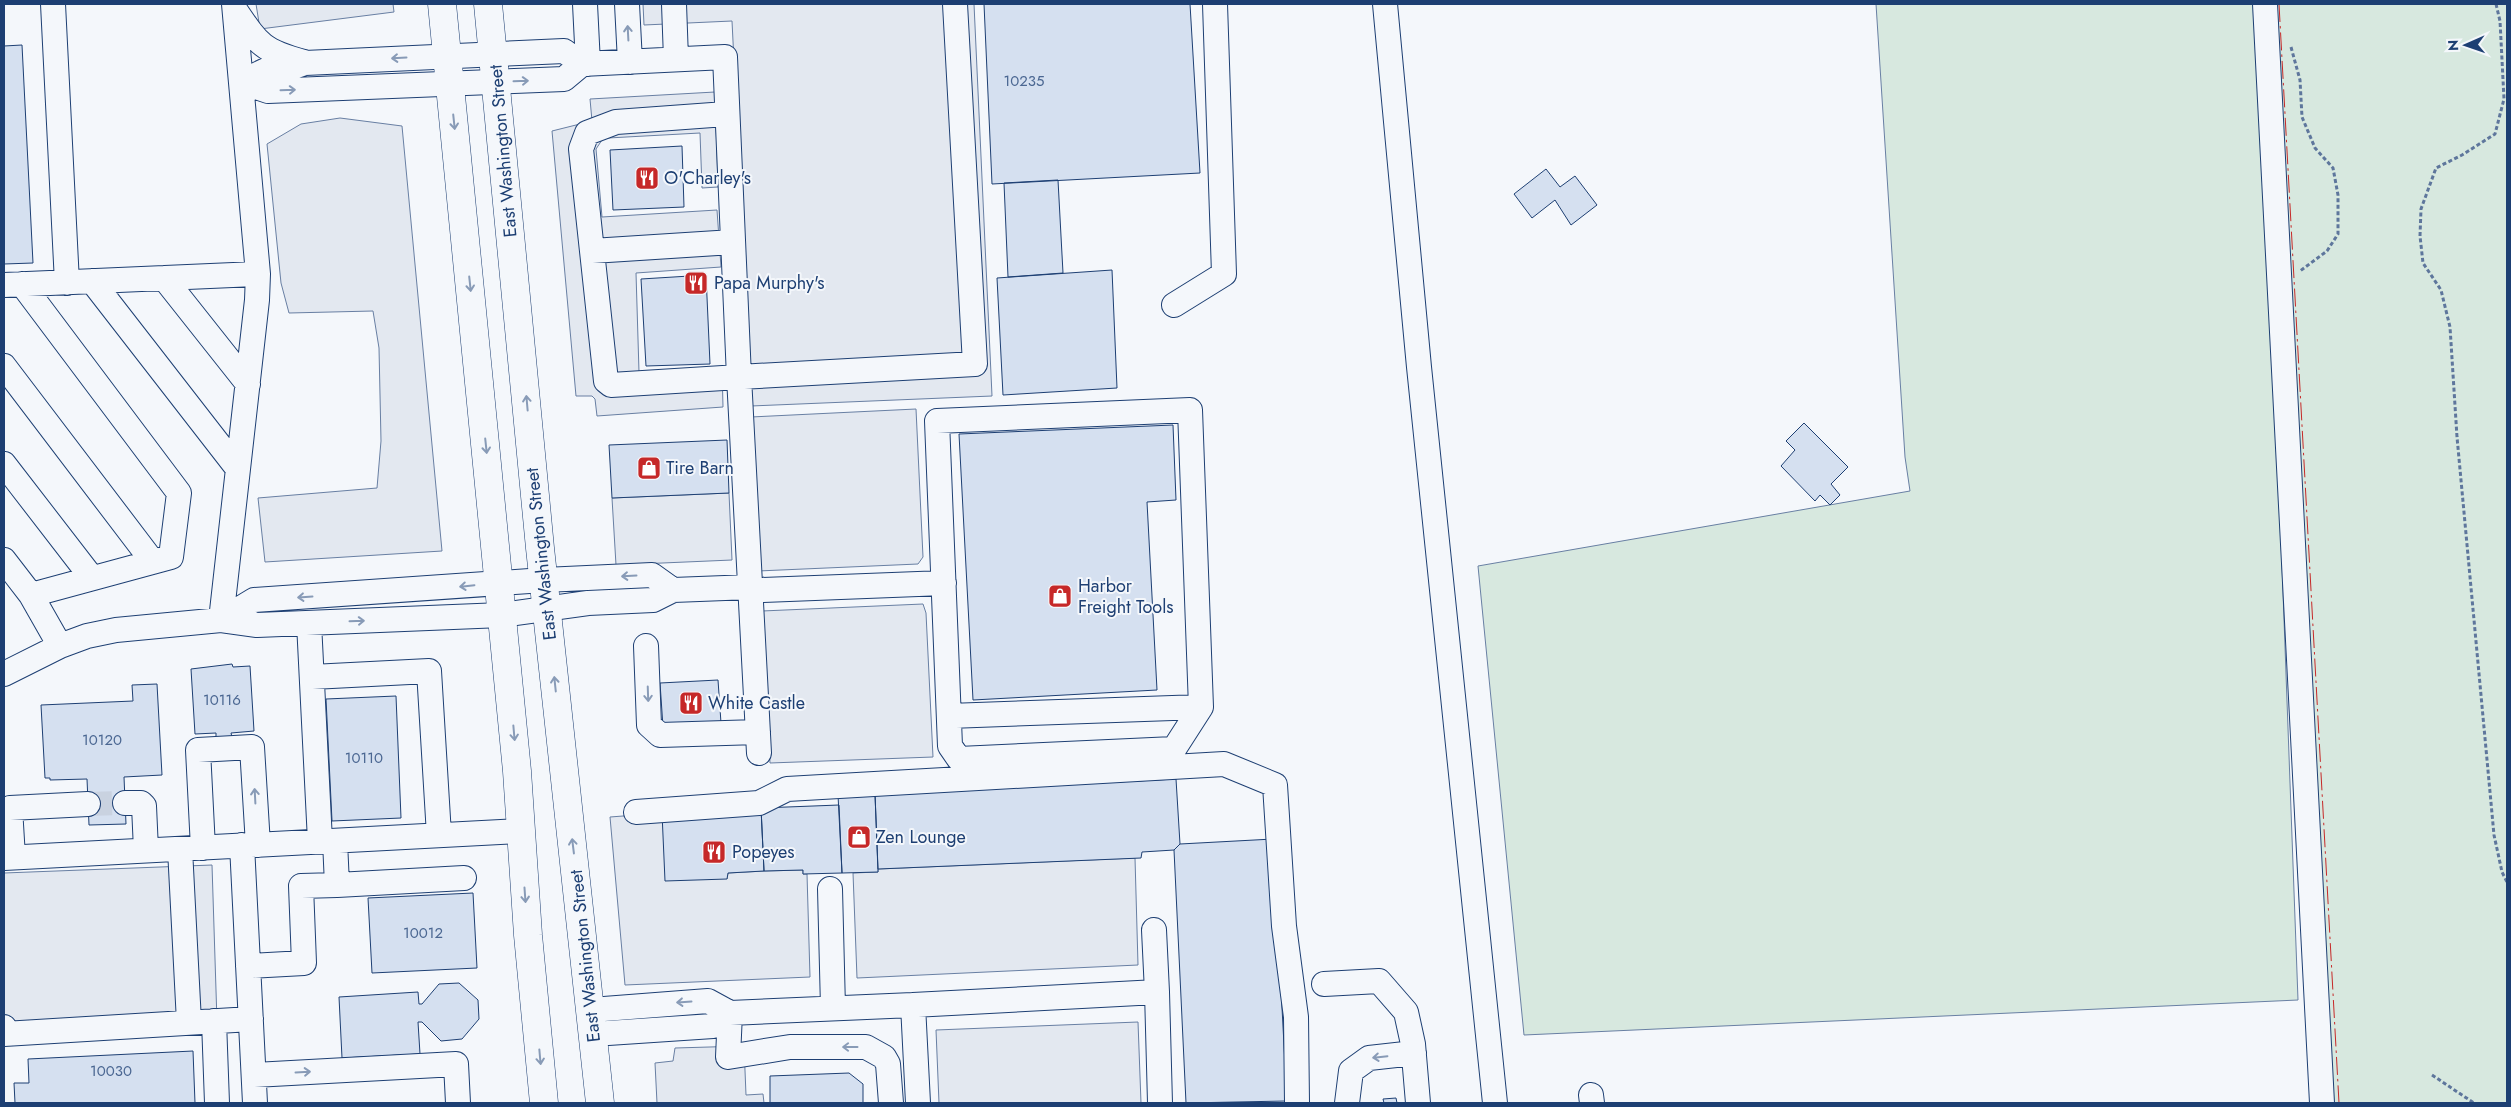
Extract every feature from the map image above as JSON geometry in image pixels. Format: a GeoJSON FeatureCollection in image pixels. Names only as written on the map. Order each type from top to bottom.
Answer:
{"type":"FeatureCollection","features":[{"type":"Feature","properties":{"kind":"main road"},"geometry":{"type":"LineString","coordinates":[[442,4],[502,615],[522,831],[528,935],[544,1103]]}},
{"type":"Feature","properties":{"kind":"main road","name":"East Washington Street"},"geometry":{"type":"LineString","coordinates":[[488,4],[544,580],[600,1103]]}},
{"type":"Feature","properties":{"kind":"street"},"geometry":{"type":"LineString","coordinates":[[53,4],[66,282]]}},
{"type":"Feature","properties":{"kind":"street"},"geometry":{"type":"LineString","coordinates":[[585,4],[585,64]]}},
{"type":"Feature","properties":{"kind":"street"},"geometry":{"type":"LineString","coordinates":[[627,4],[630,62]]}},
{"type":"Feature","properties":{"kind":"street"},"geometry":{"type":"LineString","coordinates":[[674,4],[676,59]]}},
{"type":"Feature","properties":{"kind":"street"},"geometry":{"type":"LineString","coordinates":[[726,114],[616,122],[587,133],[581,150],[606,381],[612,385],[974,364],[955,4]]}},
{"type":"Feature","properties":{"kind":"street"},"geometry":{"type":"LineString","coordinates":[[1174,306],[1224,274],[1215,4]]}},
{"type":"Feature","properties":{"kind":"street"},"geometry":{"type":"LineString","coordinates":[[1385,4],[1419,367],[1495,1103]]}},
{"type":"Feature","properties":{"kind":"street"},"geometry":{"type":"LineString","coordinates":[[2265,4],[2322,1103]]}},
{"type":"Feature","properties":{"kind":"street"},"geometry":{"type":"LineString","coordinates":[[235,6],[255,38],[265,49],[305,62],[564,51],[585,64]]}},
{"type":"Feature","properties":{"kind":"street"},"geometry":{"type":"LineString","coordinates":[[221,620],[257,300],[258,274],[235,6]]}},
{"type":"Feature","properties":{"kind":"street"},"geometry":{"type":"LineString","coordinates":[[241,82],[268,91],[564,79],[585,64],[725,57],[726,114],[759,742],[660,735],[649,725],[646,646]]}},
{"type":"Feature","properties":{"kind":"street"},"geometry":{"type":"LineString","coordinates":[[241,82],[266,70],[291,68],[305,62]]}},
{"type":"Feature","properties":{"kind":"street"},"geometry":{"type":"LineString","coordinates":[[592,251],[733,242]]}},
{"type":"Feature","properties":{"kind":"street"},"geometry":{"type":"LineString","coordinates":[[13,285],[258,274]]}},
{"type":"Feature","properties":{"kind":"street"},"geometry":{"type":"LineString","coordinates":[[164,278],[248,384]]}},
{"type":"Feature","properties":{"kind":"street"},"geometry":{"type":"LineString","coordinates":[[92,281],[238,469]]}},
{"type":"Feature","properties":{"kind":"street"},"geometry":{"type":"LineString","coordinates":[[13,285],[179,493],[171,557],[30,595]]}},
{"type":"Feature","properties":{"kind":"street"},"geometry":{"type":"LineString","coordinates":[[4,366],[153,562]]}},
{"type":"Feature","properties":{"kind":"street"},"geometry":{"type":"LineString","coordinates":[[1190,410],[1201,707],[1174,749],[959,759],[950,746],[937,421],[1190,410]]}},
{"type":"Feature","properties":{"kind":"street"},"geometry":{"type":"LineString","coordinates":[[4,464],[92,578]]}},
{"type":"Feature","properties":{"kind":"street"},"geometry":{"type":"LineString","coordinates":[[4,560],[30,595],[60,646]]}},
{"type":"Feature","properties":{"kind":"street"},"geometry":{"type":"LineString","coordinates":[[221,620],[254,600],[544,580],[652,575],[674,590]]}},
{"type":"Feature","properties":{"kind":"street"},"geometry":{"type":"LineString","coordinates":[[7,666],[87,636],[116,630],[221,620],[257,625],[502,615],[588,603],[653,600],[674,590],[751,587],[763,590],[944,583]]}},
{"type":"Feature","properties":{"kind":"street"},"geometry":{"type":"LineString","coordinates":[[309,623],[327,841],[336,885]]}},
{"type":"Feature","properties":{"kind":"street"},"geometry":{"type":"LineString","coordinates":[[312,677],[429,671],[439,835]]}},
{"type":"Feature","properties":{"kind":"street"},"geometry":{"type":"LineString","coordinates":[[949,716],[1201,707]]}},
{"type":"Feature","properties":{"kind":"street"},"geometry":{"type":"LineString","coordinates":[[189,1022],[191,848],[198,750],[252,747],[248,966],[255,1103]]}},
{"type":"Feature","properties":{"kind":"street"},"geometry":{"type":"LineString","coordinates":[[636,812],[759,803],[787,789],[1224,764],[1275,785],[1284,926],[1296,1017],[1297,1103]]}},
{"type":"Feature","properties":{"kind":"street"},"geometry":{"type":"LineString","coordinates":[[125,803],[141,803],[144,806],[146,850]]}},
{"type":"Feature","properties":{"kind":"street"},"geometry":{"type":"LineString","coordinates":[[88,804],[10,808],[8,857],[522,831]]}},
{"type":"Feature","properties":{"kind":"street"},"geometry":{"type":"LineString","coordinates":[[248,966],[304,963],[300,886],[464,878]]}},
{"type":"Feature","properties":{"kind":"street"},"geometry":{"type":"LineString","coordinates":[[830,890],[833,1008]]}},
{"type":"Feature","properties":{"kind":"street"},"geometry":{"type":"LineString","coordinates":[[1154,930],[1160,1103]]}},
{"type":"Feature","properties":{"kind":"street"},"geometry":{"type":"LineString","coordinates":[[1324,984],[1379,981],[1406,1012],[1414,1054],[1418,1103]]}},
{"type":"Feature","properties":{"kind":"street"},"geometry":{"type":"LineString","coordinates":[[592,1022],[713,1026],[730,1012],[913,1005],[1157,992]]}},
{"type":"Feature","properties":{"kind":"street"},"geometry":{"type":"LineString","coordinates":[[913,1005],[917,1052],[918,1103]]}},
{"type":"Feature","properties":{"kind":"street"},"geometry":{"type":"LineString","coordinates":[[730,1012],[728,1057],[790,1048],[866,1047],[884,1057],[888,1064],[891,1103]]}},
{"type":"Feature","properties":{"kind":"street"},"geometry":{"type":"LineString","coordinates":[[4,1027],[4,1035],[251,1019]]}},
{"type":"Feature","properties":{"kind":"street"},"geometry":{"type":"LineString","coordinates":[[214,1021],[217,1103]]}},
{"type":"Feature","properties":{"kind":"street"},"geometry":{"type":"LineString","coordinates":[[884,1057],[917,1052]]}},
{"type":"Feature","properties":{"kind":"street"},"geometry":{"type":"LineString","coordinates":[[1347,1103],[1351,1071],[1369,1058],[1414,1054]]}},
{"type":"Feature","properties":{"kind":"street"},"geometry":{"type":"LineString","coordinates":[[254,1075],[456,1064],[458,1103]]}},
{"type":"Feature","properties":{"kind":"path"},"geometry":{"type":"LineString","coordinates":[[2496,4],[2500,21],[2504,99],[2495,134],[2462,155],[2436,168],[2421,209],[2420,236],[2423,263],[2441,290],[2450,327],[2457,437],[2494,835],[2502,872],[2507,882]]}},
{"type":"Feature","properties":{"kind":"path"},"geometry":{"type":"LineString","coordinates":[[2281,304],[2302,269],[2326,251],[2338,234],[2338,195],[2332,168],[2315,148],[2302,117],[2300,80],[2290,44]]}},
{"type":"Feature","properties":{"kind":"path"},"geometry":{"type":"LineString","coordinates":[[2432,1075],[2474,1103]]}},
{"type":"Feature","properties":{"kind":"shaded area"},"geometry":{"type":"Polygon","coordinates":[[[256,4],[393,4],[394,12],[260,29],[256,4]]]}},
{"type":"Feature","properties":{"kind":"shaded area"},"geometry":{"type":"Polygon","coordinates":[[[643,4],[974,4],[992,396],[751,406],[732,21],[644,25],[643,4]]]}},
{"type":"Feature","properties":{"kind":"shaded area"},"geometry":{"type":"Polygon","coordinates":[[[1876,4],[2507,4],[2507,1103],[2322,1103],[2278,456],[2298,1000],[1524,1035],[1478,566],[1910,491],[1905,457],[1876,4]]]}},
{"type":"Feature","properties":{"kind":"shaded area"},"geometry":{"type":"Polygon","coordinates":[[[715,92],[718,187],[702,188],[700,133],[608,138],[602,140],[596,149],[602,217],[717,210],[721,267],[636,273],[639,372],[722,367],[723,407],[597,416],[595,399],[592,396],[576,396],[552,131],[592,121],[590,99],[715,92]]]}},
{"type":"Feature","properties":{"kind":"shaded area"},"geometry":{"type":"Polygon","coordinates":[[[340,118],[402,126],[442,551],[265,562],[258,498],[377,488],[381,441],[379,348],[373,311],[289,313],[281,283],[267,144],[301,124],[340,118]]]}},
{"type":"Feature","properties":{"kind":"shaded area"},"geometry":{"type":"Polygon","coordinates":[[[916,409],[923,557],[918,564],[758,571],[751,417],[916,409]]]}},
{"type":"Feature","properties":{"kind":"shaded area"},"geometry":{"type":"Polygon","coordinates":[[[729,493],[732,560],[616,565],[612,498],[729,493]]]}},
{"type":"Feature","properties":{"kind":"shaded area"},"geometry":{"type":"Polygon","coordinates":[[[923,604],[926,613],[933,757],[770,763],[762,611],[923,604]]]}},
{"type":"Feature","properties":{"kind":"shaded area"},"geometry":{"type":"Polygon","coordinates":[[[662,813],[727,879],[728,873],[803,870],[803,874],[807,874],[810,977],[625,985],[610,817],[662,813]]]}},
{"type":"Feature","properties":{"kind":"shaded area"},"geometry":{"type":"Polygon","coordinates":[[[1135,858],[1138,965],[857,978],[853,873],[878,872],[878,869],[1135,858]]]}},
{"type":"Feature","properties":{"kind":"shaded area"},"geometry":{"type":"Polygon","coordinates":[[[212,865],[217,1021],[4,1033],[4,873],[212,865]]]}},
{"type":"Feature","properties":{"kind":"shaded area"},"geometry":{"type":"Polygon","coordinates":[[[1138,1022],[1141,1103],[939,1103],[936,1030],[1138,1022]]]}},
{"type":"Feature","properties":{"kind":"shaded area"},"geometry":{"type":"Polygon","coordinates":[[[744,1046],[746,1095],[763,1094],[764,1103],[657,1103],[655,1063],[673,1061],[675,1048],[744,1046]]]}},
{"type":"Feature","properties":{"kind":"building"},"geometry":{"type":"Polygon","coordinates":[[[984,4],[1190,4],[1200,173],[992,184],[984,4]]]}},
{"type":"Feature","properties":{"kind":"building"},"geometry":{"type":"Polygon","coordinates":[[[22,45],[33,263],[4,264],[4,46],[22,45]]]}},
{"type":"Feature","properties":{"kind":"building","name":"O'Charley's"},"geometry":{"type":"Polygon","coordinates":[[[682,146],[684,207],[613,210],[610,150],[682,146]]]}},
{"type":"Feature","properties":{"kind":"building"},"geometry":{"type":"Polygon","coordinates":[[[1546,169],[1560,187],[1575,176],[1597,205],[1571,225],[1555,200],[1532,218],[1514,194],[1546,169]]]}},
{"type":"Feature","properties":{"kind":"building"},"geometry":{"type":"Polygon","coordinates":[[[1058,180],[1063,273],[1008,277],[1004,183],[1058,180]]]}},
{"type":"Feature","properties":{"kind":"building"},"geometry":{"type":"Polygon","coordinates":[[[1112,270],[1117,388],[1003,395],[997,278],[1112,270]]]}},
{"type":"Feature","properties":{"kind":"building"},"geometry":{"type":"Polygon","coordinates":[[[706,275],[710,364],[646,366],[641,279],[706,275]]]}},
{"type":"Feature","properties":{"kind":"building"},"geometry":{"type":"Polygon","coordinates":[[[1804,423],[1848,467],[1831,484],[1840,495],[1830,505],[1820,495],[1815,501],[1781,466],[1795,450],[1786,441],[1804,423]]]}},
{"type":"Feature","properties":{"kind":"building","name":"Harbor Freight Tools"},"geometry":{"type":"Polygon","coordinates":[[[1173,425],[1176,500],[1147,502],[1157,690],[973,700],[959,434],[1173,425]]]}},
{"type":"Feature","properties":{"kind":"building"},"geometry":{"type":"Polygon","coordinates":[[[727,440],[729,493],[612,498],[609,445],[727,440]]]}},
{"type":"Feature","properties":{"kind":"building"},"geometry":{"type":"Polygon","coordinates":[[[232,664],[233,667],[250,666],[254,731],[231,733],[232,737],[216,738],[216,733],[195,734],[191,669],[232,664]]]}},
{"type":"Feature","properties":{"kind":"building","name":"White Castle"},"geometry":{"type":"Polygon","coordinates":[[[718,680],[721,723],[663,727],[660,683],[718,680]]]}},
{"type":"Feature","properties":{"kind":"building"},"geometry":{"type":"Polygon","coordinates":[[[157,684],[162,775],[124,777],[126,824],[89,825],[87,779],[50,780],[50,778],[45,778],[41,705],[133,701],[132,685],[157,684]]]}},
{"type":"Feature","properties":{"kind":"building"},"geometry":{"type":"Polygon","coordinates":[[[396,696],[401,818],[332,821],[326,699],[396,696]]]}},
{"type":"Feature","properties":{"kind":"building"},"geometry":{"type":"Polygon","coordinates":[[[1176,779],[1180,844],[1174,850],[1142,852],[1141,858],[878,869],[875,794],[1176,779]]]}},
{"type":"Feature","properties":{"kind":"building","name":"Zen Lounge"},"geometry":{"type":"Polygon","coordinates":[[[875,794],[878,872],[842,873],[838,795],[875,794]]]}},
{"type":"Feature","properties":{"kind":"building"},"geometry":{"type":"Polygon","coordinates":[[[839,805],[842,873],[803,874],[803,870],[764,871],[761,808],[839,805]]]}},
{"type":"Feature","properties":{"kind":"building"},"geometry":{"type":"Polygon","coordinates":[[[761,808],[764,871],[728,873],[727,879],[665,881],[662,813],[761,808]]]}},
{"type":"Feature","properties":{"kind":"building"},"geometry":{"type":"Polygon","coordinates":[[[1273,839],[1287,1101],[1186,1103],[1174,850],[1180,844],[1273,839]]]}},
{"type":"Feature","properties":{"kind":"building"},"geometry":{"type":"Polygon","coordinates":[[[473,893],[477,968],[372,973],[368,898],[473,893]]]}},
{"type":"Feature","properties":{"kind":"building"},"geometry":{"type":"Polygon","coordinates":[[[459,983],[478,1000],[479,1019],[462,1039],[441,1041],[422,1022],[418,1022],[420,1054],[342,1058],[339,997],[418,992],[419,1004],[422,1004],[439,984],[459,983]]]}},
{"type":"Feature","properties":{"kind":"building"},"geometry":{"type":"Polygon","coordinates":[[[193,1051],[195,1103],[15,1103],[14,1083],[29,1083],[28,1059],[193,1051]]]}},
{"type":"Feature","properties":{"kind":"building"},"geometry":{"type":"Polygon","coordinates":[[[849,1073],[863,1084],[863,1103],[770,1103],[770,1076],[849,1073]]]}},
{"type":"Feature","properties":{"kind":"building"},"geometry":{"type":"Polygon","coordinates":[[[1396,1098],[1397,1103],[1384,1103],[1383,1099],[1396,1098]]]}},
{"type":"Feature","properties":{"kind":"tunnel"},"geometry":{"type":"LineString","coordinates":[[88,804],[125,803]]}},
{"type":"Feature","properties":{"kind":"power"},"geometry":{"type":"LineString","coordinates":[[2279,4],[2339,1103]]}},
{"type":"Feature","properties":{"kind":"place","name":"O'Charley's"},"geometry":{"type":"Point","coordinates":[647,178]}},
{"type":"Feature","properties":{"kind":"place","name":"Papa Murphy's"},"geometry":{"type":"Point","coordinates":[696,283]}},
{"type":"Feature","properties":{"kind":"place","name":"Tire Barn"},"geometry":{"type":"Point","coordinates":[649,468]}},
{"type":"Feature","properties":{"kind":"place","name":"Harbor Freight Tools"},"geometry":{"type":"Point","coordinates":[1060,596]}},
{"type":"Feature","properties":{"kind":"place","name":"White Castle"},"geometry":{"type":"Point","coordinates":[691,703]}},
{"type":"Feature","properties":{"kind":"place","name":"Zen Lounge"},"geometry":{"type":"Point","coordinates":[859,837]}},
{"type":"Feature","properties":{"kind":"place","name":"Popeyes"},"geometry":{"type":"Point","coordinates":[714,852]}}]}
